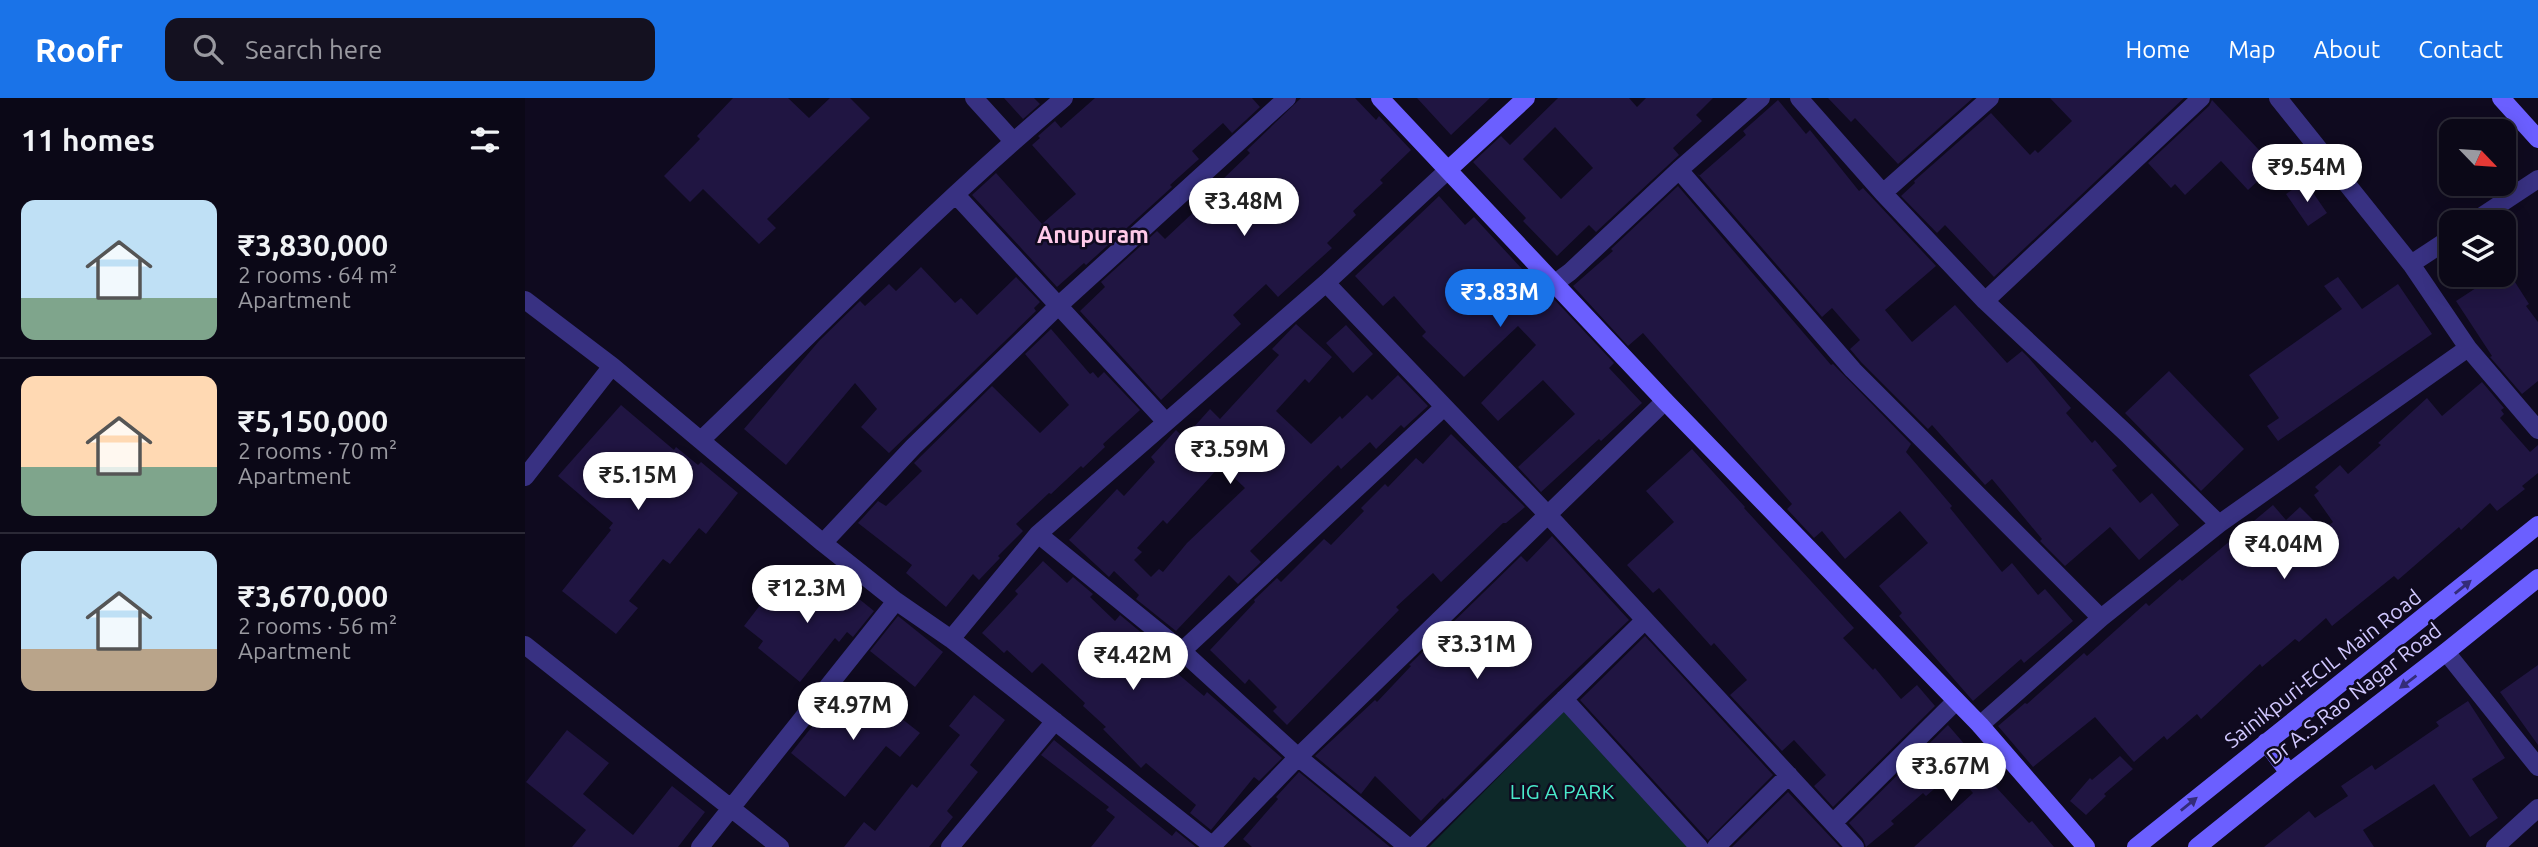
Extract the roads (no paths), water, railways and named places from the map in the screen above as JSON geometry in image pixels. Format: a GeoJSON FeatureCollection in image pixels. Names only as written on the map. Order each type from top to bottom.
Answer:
{"type":"FeatureCollection","features":[{"type":"Feature","properties":{"kind":"street"},"geometry":{"type":"LineString","coordinates":[[974,98],[1013,141]]}},
{"type":"Feature","properties":{"kind":"street"},"geometry":{"type":"LineString","coordinates":[[701,440],[955,195],[1064,98]]}},
{"type":"Feature","properties":{"kind":"street"},"geometry":{"type":"LineString","coordinates":[[823,543],[913,447],[1057,307],[1287,98]]}},
{"type":"Feature","properties":{"kind":"street"},"geometry":{"type":"LineString","coordinates":[[1380,98],[1665,401],[1980,725],[2086,847]]}},
{"type":"Feature","properties":{"kind":"street"},"geometry":{"type":"LineString","coordinates":[[951,639],[1038,534],[1326,283],[1526,98]]}},
{"type":"Feature","properties":{"kind":"street"},"geometry":{"type":"LineString","coordinates":[[1555,283],[1762,98]]}},
{"type":"Feature","properties":{"kind":"street"},"geometry":{"type":"LineString","coordinates":[[1799,98],[1985,302],[2219,524]]}},
{"type":"Feature","properties":{"kind":"street"},"geometry":{"type":"LineString","coordinates":[[1883,193],[1990,98]]}},
{"type":"Feature","properties":{"kind":"street"},"geometry":{"type":"LineString","coordinates":[[1985,302],[2201,98]]}},
{"type":"Feature","properties":{"kind":"street"},"geometry":{"type":"LineString","coordinates":[[2501,98],[2538,139]]}},
{"type":"Feature","properties":{"kind":"street"},"geometry":{"type":"LineString","coordinates":[[2282,99],[2411,264],[2468,348],[2538,430]]}},
{"type":"Feature","properties":{"kind":"street"},"geometry":{"type":"LineString","coordinates":[[1679,170],[1853,370],[2101,618]]}},
{"type":"Feature","properties":{"kind":"street"},"geometry":{"type":"LineString","coordinates":[[2491,210],[2538,179]]}},
{"type":"Feature","properties":{"kind":"street"},"geometry":{"type":"LineString","coordinates":[[955,195],[1166,422]]}},
{"type":"Feature","properties":{"kind":"street"},"geometry":{"type":"LineString","coordinates":[[2411,264],[2439,246]]}},
{"type":"Feature","properties":{"kind":"street"},"geometry":{"type":"LineString","coordinates":[[1326,283],[1549,516],[1855,847]]}},
{"type":"Feature","properties":{"kind":"street"},"geometry":{"type":"LineString","coordinates":[[525,300],[612,366],[823,543],[896,601],[951,639],[1212,847],[1298,757],[1665,401]]}},
{"type":"Feature","properties":{"kind":"street"},"geometry":{"type":"LineString","coordinates":[[1980,725],[2101,618],[2219,524],[2468,348]]}},
{"type":"Feature","properties":{"kind":"street"},"geometry":{"type":"LineString","coordinates":[[525,477],[612,366]]}},
{"type":"Feature","properties":{"kind":"street"},"geometry":{"type":"LineString","coordinates":[[1182,651],[1444,407]]}},
{"type":"Feature","properties":{"kind":"street","name":"Sainikpuri-ECIL Main Road"},"geometry":{"type":"LineString","coordinates":[[2136,847],[2538,525]]}},
{"type":"Feature","properties":{"kind":"street"},"geometry":{"type":"LineString","coordinates":[[1038,534],[1182,651],[1298,757],[1411,847],[1645,620]]}},
{"type":"Feature","properties":{"kind":"street","name":"Dr A.S.Rao Nagar Road"},"geometry":{"type":"LineString","coordinates":[[2197,847],[2538,578]]}},
{"type":"Feature","properties":{"kind":"street"},"geometry":{"type":"LineString","coordinates":[[700,847],[896,601]]}},
{"type":"Feature","properties":{"kind":"street"},"geometry":{"type":"LineString","coordinates":[[525,645],[780,847]]}},
{"type":"Feature","properties":{"kind":"street"},"geometry":{"type":"LineString","coordinates":[[2446,652],[2538,767]]}},
{"type":"Feature","properties":{"kind":"street"},"geometry":{"type":"LineString","coordinates":[[1565,699],[1699,847]]}},
{"type":"Feature","properties":{"kind":"street"},"geometry":{"type":"LineString","coordinates":[[1833,823],[1957,701]]}},
{"type":"Feature","properties":{"kind":"street"},"geometry":{"type":"LineString","coordinates":[[950,847],[1055,721]]}},
{"type":"Feature","properties":{"kind":"street"},"geometry":{"type":"LineString","coordinates":[[2266,742],[2289,773]]}},
{"type":"Feature","properties":{"kind":"street"},"geometry":{"type":"LineString","coordinates":[[1716,847],[1789,775]]}},
{"type":"Feature","properties":{"kind":"street"},"geometry":{"type":"LineString","coordinates":[[2495,847],[2538,808]]}},
{"type":"Feature","properties":{"kind":"district","name":"Anupuram"},"geometry":{"type":"Point","coordinates":[1093,235]}},
{"type":"Feature","properties":{"kind":"park label","name":"LIG A PARK"},"geometry":{"type":"Point","coordinates":[1562,792]}}]}
